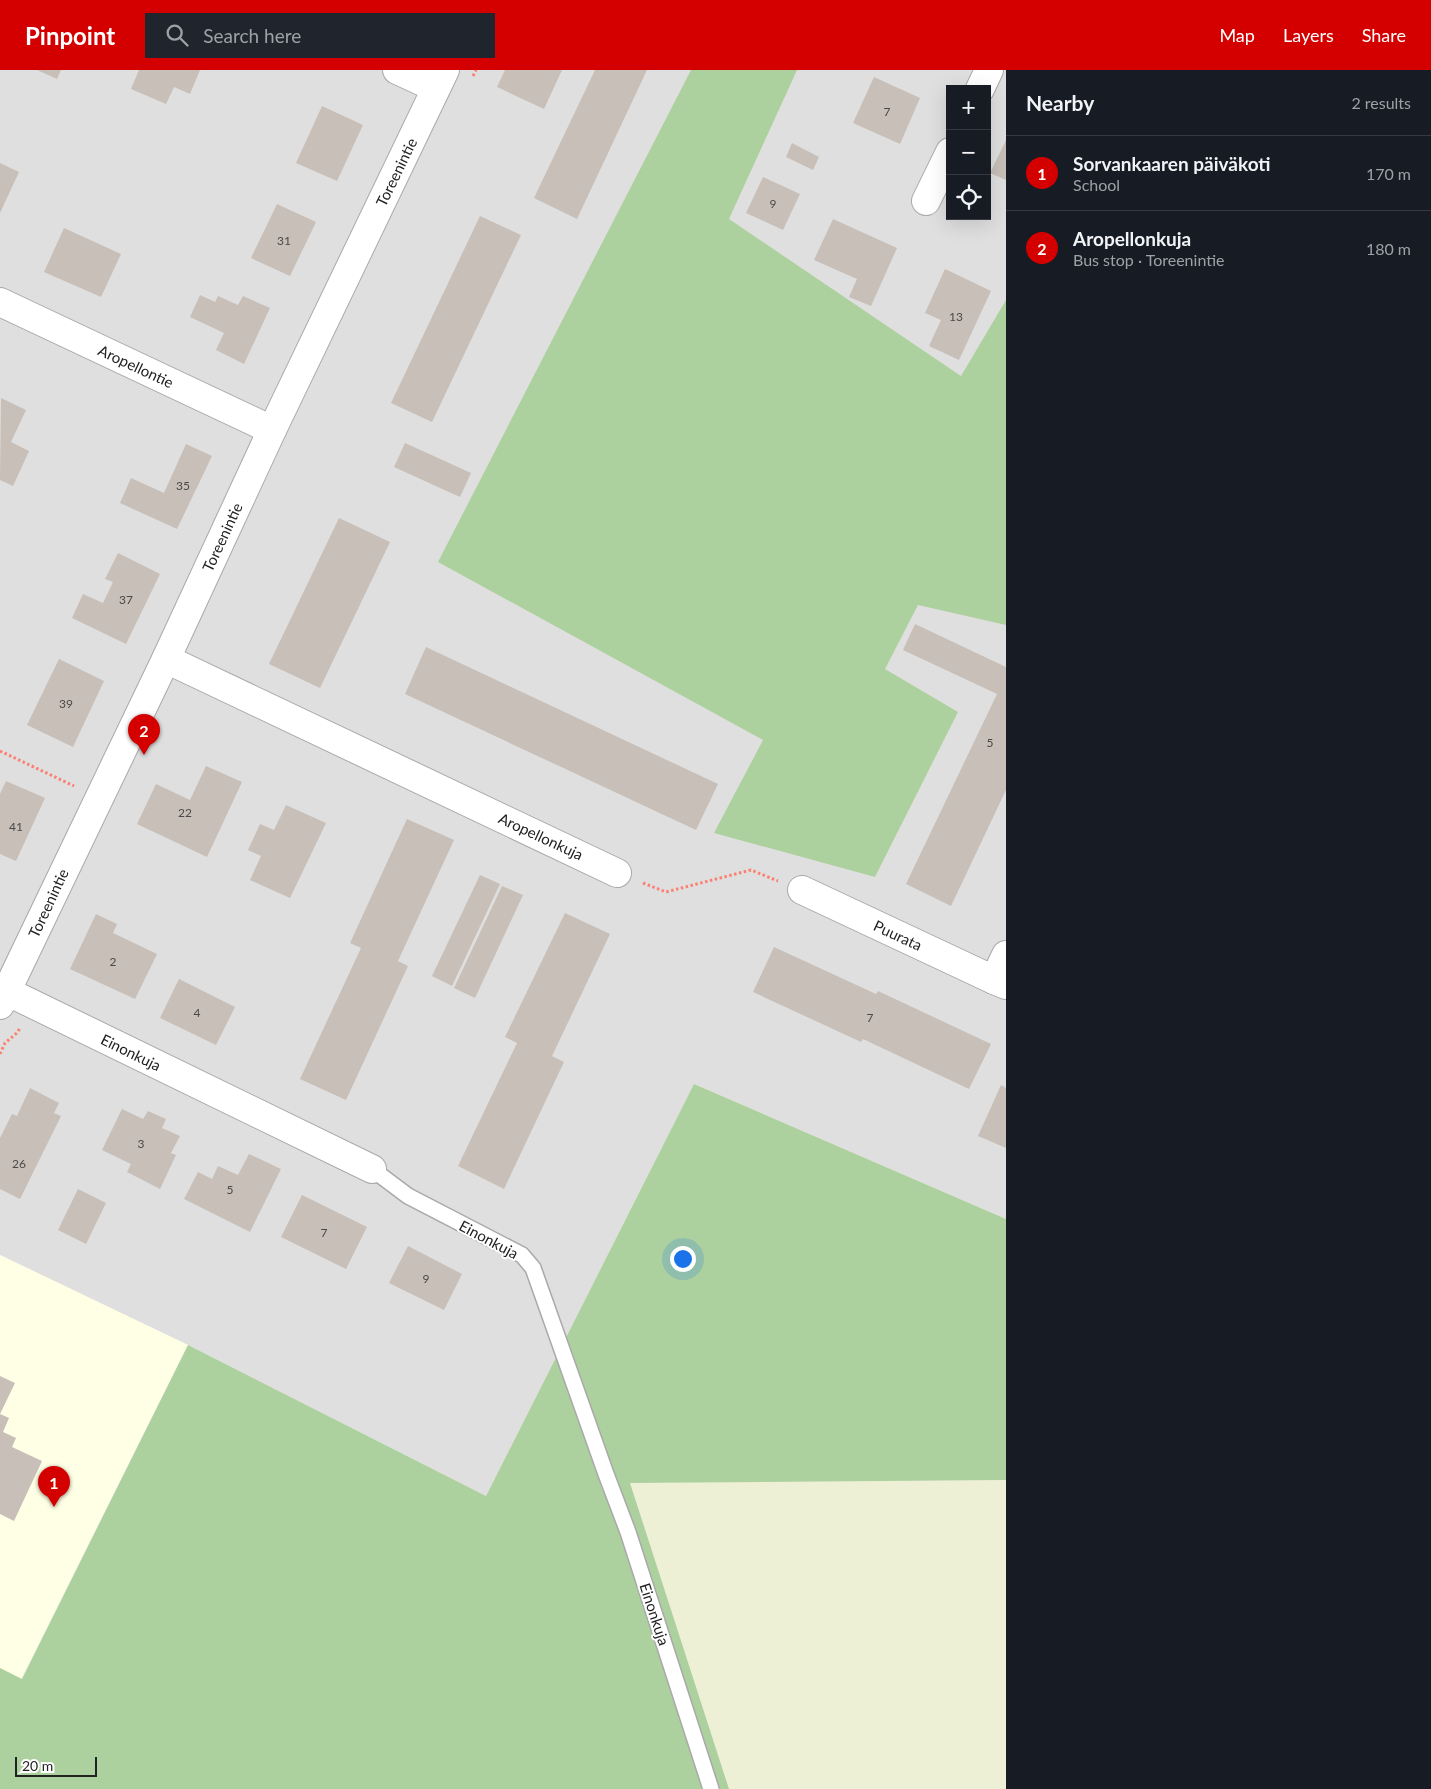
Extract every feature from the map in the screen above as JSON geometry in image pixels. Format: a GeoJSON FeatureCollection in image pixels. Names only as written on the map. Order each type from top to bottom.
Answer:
{"type":"FeatureCollection","features":[{"type":"Feature","properties":{"kind":"street"},"geometry":{"type":"LineString","coordinates":[[396,70],[441,79]]}},
{"type":"Feature","properties":{"kind":"street"},"geometry":{"type":"LineString","coordinates":[[982,85],[990,70]]}},
{"type":"Feature","properties":{"kind":"street","name":"Toreenintie"},"geometry":{"type":"LineString","coordinates":[[3,998],[166,658],[272,430],[441,79]]}},
{"type":"Feature","properties":{"kind":"street"},"geometry":{"type":"LineString","coordinates":[[926,201],[946,160]]}},
{"type":"Feature","properties":{"kind":"street","name":"Aropellontie"},"geometry":{"type":"LineString","coordinates":[[0,302],[272,430]]}},
{"type":"Feature","properties":{"kind":"street","name":"Aropellonkuja"},"geometry":{"type":"LineString","coordinates":[[166,658],[617,873]]}},
{"type":"Feature","properties":{"kind":"street","name":"Puurata"},"geometry":{"type":"LineString","coordinates":[[802,890],[1000,982],[1006,955]]}},
{"type":"Feature","properties":{"kind":"street","name":"Einonkuja"},"geometry":{"type":"LineString","coordinates":[[3,998],[372,1169]]}},
{"type":"Feature","properties":{"kind":"lane","name":"Einonkuja"},"geometry":{"type":"LineString","coordinates":[[372,1169],[408,1196],[522,1255],[533,1268],[628,1532],[711,1789]]}},
{"type":"Feature","properties":{"kind":"path"},"geometry":{"type":"LineString","coordinates":[[0,751],[98,797]]}},
{"type":"Feature","properties":{"kind":"path"},"geometry":{"type":"LineString","coordinates":[[617,873],[666,892],[751,870],[802,890]]}},
{"type":"Feature","properties":{"kind":"shaded area"},"geometry":{"type":"Polygon","coordinates":[[[0,70],[1006,70],[1006,1219],[694,1084],[486,1496],[188,1345],[0,1255],[0,70]]]}},
{"type":"Feature","properties":{"kind":"shaded area"},"geometry":{"type":"Polygon","coordinates":[[[0,1255],[188,1345],[21,1679],[0,1668],[0,1255]]]}},
{"type":"Feature","properties":{"kind":"shaded area"},"geometry":{"type":"Polygon","coordinates":[[[1006,1480],[1006,1789],[729,1789],[630,1483],[1006,1480]]]}},
{"type":"Feature","properties":{"kind":"green space"},"geometry":{"type":"Polygon","coordinates":[[[691,70],[797,70],[729,219],[961,376],[1006,300],[1006,625],[918,605],[885,669],[958,712],[875,877],[714,833],[763,740],[438,562],[691,70]]]}},
{"type":"Feature","properties":{"kind":"green space"},"geometry":{"type":"Polygon","coordinates":[[[694,1084],[1006,1219],[1006,1480],[630,1483],[729,1789],[0,1789],[0,1668],[22,1679],[188,1345],[486,1496],[694,1084]]]}},
{"type":"Feature","properties":{"kind":"building"},"geometry":{"type":"Polygon","coordinates":[[[37,70],[61,70],[57,79],[37,70]]]}},
{"type":"Feature","properties":{"kind":"building"},"geometry":{"type":"Polygon","coordinates":[[[139,70],[200,70],[190,94],[174,87],[166,104],[131,89],[139,70]]]}},
{"type":"Feature","properties":{"kind":"building"},"geometry":{"type":"Polygon","coordinates":[[[505,70],[562,70],[544,109],[497,87],[505,70]]]}},
{"type":"Feature","properties":{"kind":"building"},"geometry":{"type":"Polygon","coordinates":[[[595,70],[647,70],[577,219],[534,198],[595,70]]]}},
{"type":"Feature","properties":{"kind":"building"},"geometry":{"type":"Polygon","coordinates":[[[874,77],[920,98],[900,144],[853,123],[874,77]]]}},
{"type":"Feature","properties":{"kind":"building"},"geometry":{"type":"Polygon","coordinates":[[[322,106],[363,125],[337,181],[296,163],[322,106]]]}},
{"type":"Feature","properties":{"kind":"building"},"geometry":{"type":"Polygon","coordinates":[[[1006,140],[1006,180],[991,173],[1006,140]]]}},
{"type":"Feature","properties":{"kind":"building"},"geometry":{"type":"Polygon","coordinates":[[[792,143],[819,157],[813,170],[786,157],[792,143]]]}},
{"type":"Feature","properties":{"kind":"building"},"geometry":{"type":"Polygon","coordinates":[[[0,163],[19,172],[0,213],[0,163]]]}},
{"type":"Feature","properties":{"kind":"building"},"geometry":{"type":"Polygon","coordinates":[[[763,177],[800,194],[783,230],[746,213],[763,177]]]}},
{"type":"Feature","properties":{"kind":"building"},"geometry":{"type":"Polygon","coordinates":[[[277,204],[316,222],[290,276],[251,258],[277,204]]]}},
{"type":"Feature","properties":{"kind":"building"},"geometry":{"type":"Polygon","coordinates":[[[480,216],[521,235],[432,422],[391,403],[480,216]]]}},
{"type":"Feature","properties":{"kind":"building"},"geometry":{"type":"Polygon","coordinates":[[[833,219],[897,248],[871,306],[849,297],[857,279],[814,260],[833,219]]]}},
{"type":"Feature","properties":{"kind":"building"},"geometry":{"type":"Polygon","coordinates":[[[64,228],[121,254],[101,297],[44,272],[64,228]]]}},
{"type":"Feature","properties":{"kind":"building"},"geometry":{"type":"Polygon","coordinates":[[[945,269],[991,291],[959,360],[929,346],[941,320],[925,313],[945,269]]]}},
{"type":"Feature","properties":{"kind":"building"},"geometry":{"type":"Polygon","coordinates":[[[200,295],[215,302],[218,296],[238,305],[243,296],[270,308],[244,364],[216,350],[224,333],[190,317],[200,295]]]}},
{"type":"Feature","properties":{"kind":"building"},"geometry":{"type":"Polygon","coordinates":[[[1,398],[26,410],[11,442],[29,451],[13,486],[0,480],[1,398]]]}},
{"type":"Feature","properties":{"kind":"building"},"geometry":{"type":"Polygon","coordinates":[[[405,443],[471,473],[460,497],[394,467],[405,443]]]}},
{"type":"Feature","properties":{"kind":"building"},"geometry":{"type":"Polygon","coordinates":[[[186,444],[212,456],[177,529],[120,503],[131,478],[164,493],[186,444]]]}},
{"type":"Feature","properties":{"kind":"building"},"geometry":{"type":"Polygon","coordinates":[[[339,518],[390,542],[320,688],[269,664],[339,518]]]}},
{"type":"Feature","properties":{"kind":"building"},"geometry":{"type":"Polygon","coordinates":[[[118,553],[160,574],[126,644],[72,618],[83,594],[103,603],[113,582],[105,579],[118,553]]]}},
{"type":"Feature","properties":{"kind":"building"},"geometry":{"type":"Polygon","coordinates":[[[915,624],[1006,667],[1006,790],[951,906],[906,884],[997,694],[903,650],[915,624]]]}},
{"type":"Feature","properties":{"kind":"building"},"geometry":{"type":"Polygon","coordinates":[[[426,647],[718,784],[696,830],[405,694],[426,647]]]}},
{"type":"Feature","properties":{"kind":"building"},"geometry":{"type":"Polygon","coordinates":[[[59,659],[104,681],[73,747],[27,725],[59,659]]]}},
{"type":"Feature","properties":{"kind":"building"},"geometry":{"type":"Polygon","coordinates":[[[206,766],[242,782],[207,857],[137,824],[156,784],[190,800],[206,766]]]}},
{"type":"Feature","properties":{"kind":"building"},"geometry":{"type":"Polygon","coordinates":[[[6,781],[45,798],[16,861],[0,854],[0,794],[6,781]]]}},
{"type":"Feature","properties":{"kind":"building"},"geometry":{"type":"Polygon","coordinates":[[[286,805],[326,823],[290,898],[250,880],[261,856],[248,850],[260,824],[274,830],[286,805]]]}},
{"type":"Feature","properties":{"kind":"building"},"geometry":{"type":"Polygon","coordinates":[[[407,819],[454,840],[398,961],[408,966],[346,1100],[300,1079],[361,948],[350,943],[407,819]]]}},
{"type":"Feature","properties":{"kind":"building"},"geometry":{"type":"Polygon","coordinates":[[[480,875],[500,884],[452,986],[432,976],[480,875]]]}},
{"type":"Feature","properties":{"kind":"building"},"geometry":{"type":"Polygon","coordinates":[[[502,886],[523,895],[475,998],[454,988],[502,886]]]}},
{"type":"Feature","properties":{"kind":"building"},"geometry":{"type":"Polygon","coordinates":[[[565,913],[610,934],[552,1056],[564,1062],[504,1189],[458,1166],[517,1043],[505,1037],[565,913]]]}},
{"type":"Feature","properties":{"kind":"building"},"geometry":{"type":"Polygon","coordinates":[[[96,914],[117,924],[113,933],[157,954],[135,999],[70,969],[96,914]]]}},
{"type":"Feature","properties":{"kind":"building"},"geometry":{"type":"Polygon","coordinates":[[[774,947],[876,994],[878,991],[991,1044],[969,1089],[863,1039],[861,1042],[753,992],[774,947]]]}},
{"type":"Feature","properties":{"kind":"building"},"geometry":{"type":"Polygon","coordinates":[[[179,979],[235,1007],[216,1045],[160,1018],[179,979]]]}},
{"type":"Feature","properties":{"kind":"building"},"geometry":{"type":"Polygon","coordinates":[[[1001,1085],[1006,1088],[1006,1148],[978,1136],[1001,1085]]]}},
{"type":"Feature","properties":{"kind":"building"},"geometry":{"type":"Polygon","coordinates":[[[30,1088],[59,1103],[54,1113],[61,1116],[20,1199],[0,1189],[0,1138],[12,1114],[17,1116],[30,1088]]]}},
{"type":"Feature","properties":{"kind":"building"},"geometry":{"type":"Polygon","coordinates":[[[122,1109],[143,1119],[148,1111],[166,1119],[162,1128],[180,1136],[171,1153],[176,1155],[160,1189],[127,1172],[131,1164],[102,1150],[122,1109]]]}},
{"type":"Feature","properties":{"kind":"building"},"geometry":{"type":"Polygon","coordinates":[[[249,1154],[281,1169],[250,1232],[184,1199],[198,1172],[212,1179],[218,1166],[238,1175],[249,1154]]]}},
{"type":"Feature","properties":{"kind":"building"},"geometry":{"type":"Polygon","coordinates":[[[78,1189],[106,1203],[86,1244],[58,1230],[78,1189]]]}},
{"type":"Feature","properties":{"kind":"building"},"geometry":{"type":"Polygon","coordinates":[[[302,1195],[367,1227],[346,1269],[281,1237],[302,1195]]]}},
{"type":"Feature","properties":{"kind":"building"},"geometry":{"type":"Polygon","coordinates":[[[408,1246],[462,1274],[444,1310],[389,1283],[408,1246]]]}},
{"type":"Feature","properties":{"kind":"building"},"geometry":{"type":"Polygon","coordinates":[[[0,1376],[15,1383],[0,1414],[0,1376]]]}},
{"type":"Feature","properties":{"kind":"building"},"geometry":{"type":"Polygon","coordinates":[[[0,1414],[9,1418],[3,1432],[16,1438],[12,1447],[42,1461],[14,1521],[0,1514],[0,1414]]]}},
{"type":"Feature","properties":{"kind":"place","name":"Aropellonkuja"},"geometry":{"type":"Point","coordinates":[144,755]}},
{"type":"Feature","properties":{"kind":"place","name":"Sorvankaaren päiväkoti"},"geometry":{"type":"Point","coordinates":[54,1507]}}]}
